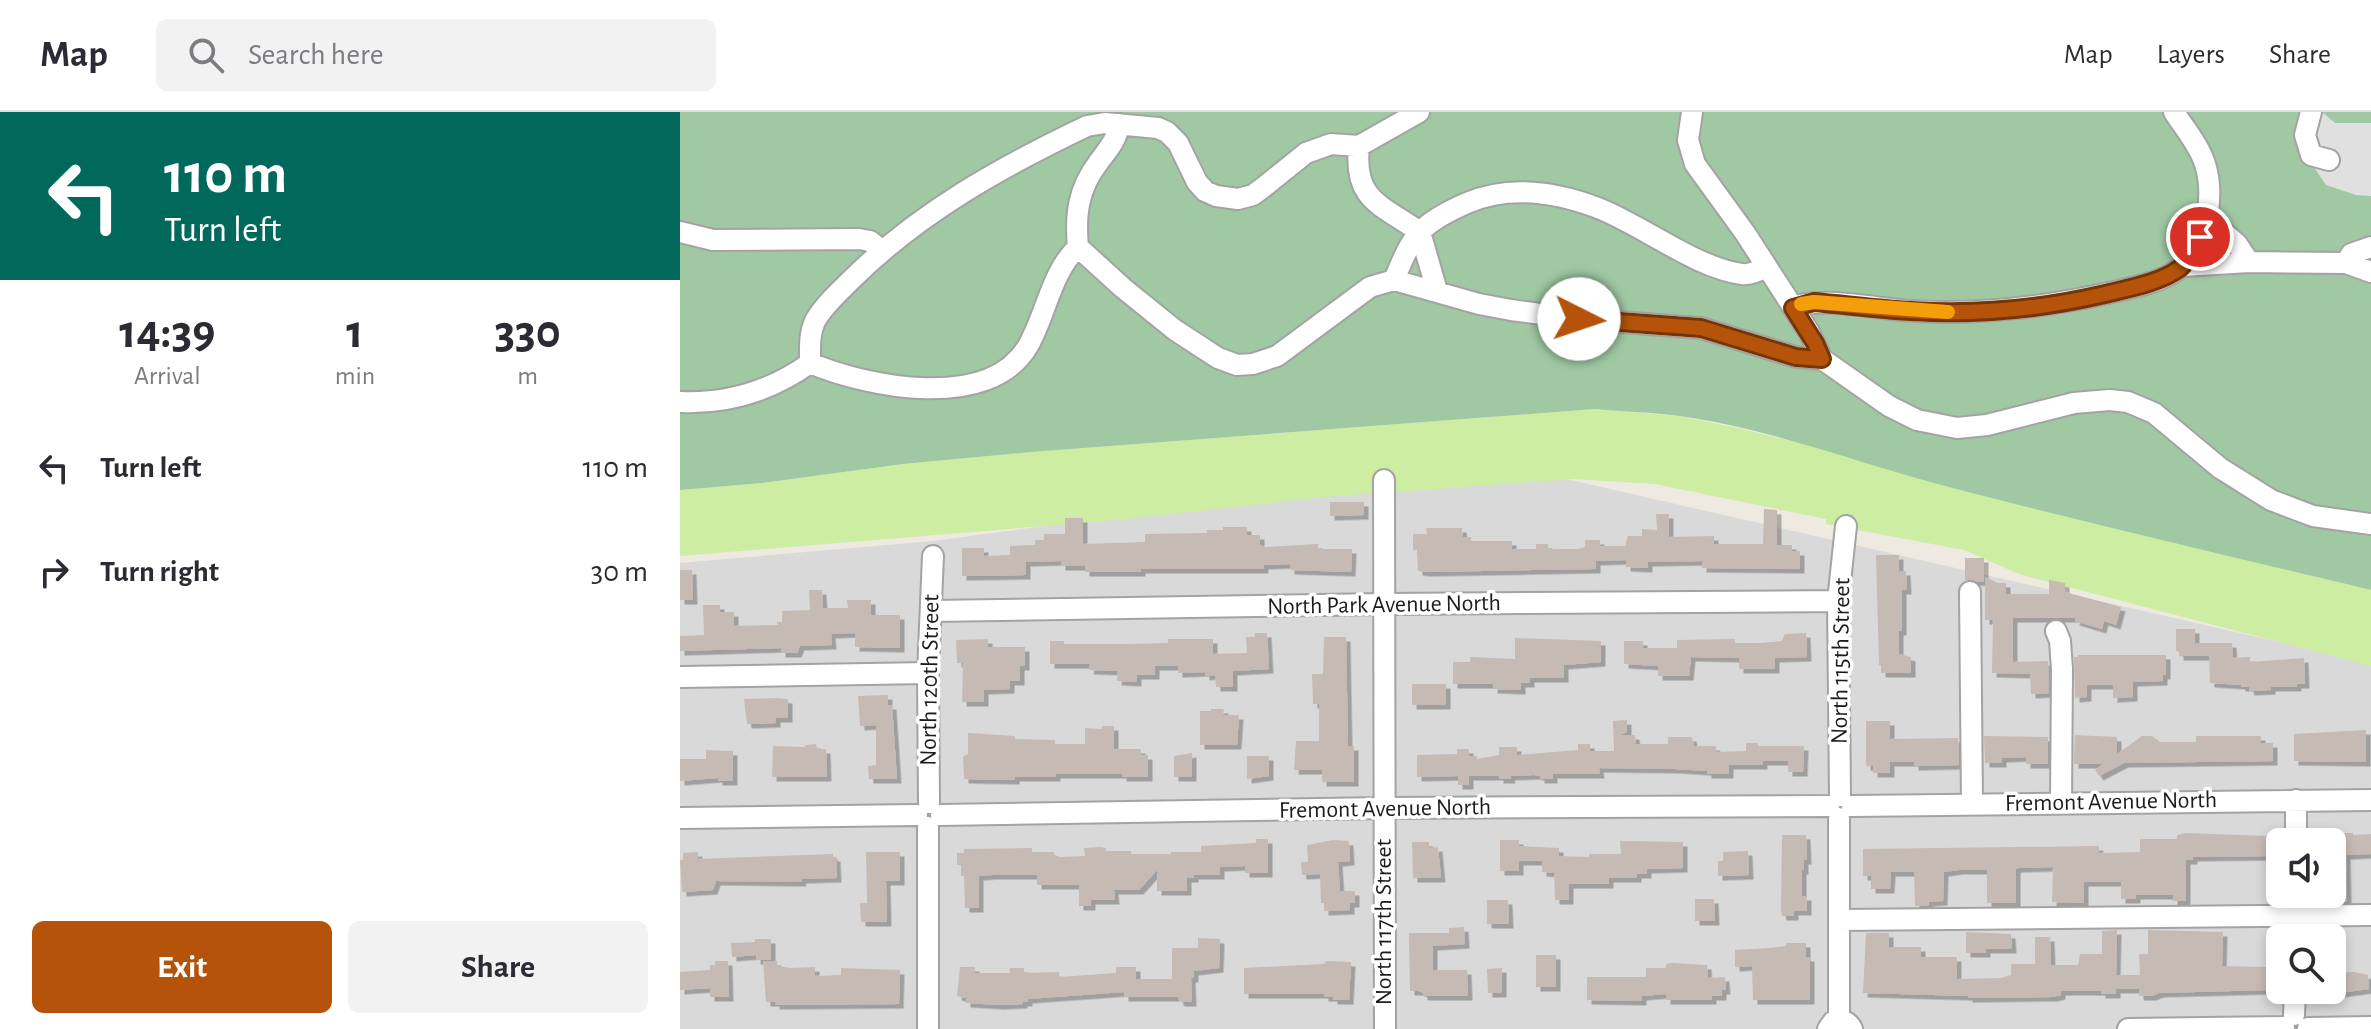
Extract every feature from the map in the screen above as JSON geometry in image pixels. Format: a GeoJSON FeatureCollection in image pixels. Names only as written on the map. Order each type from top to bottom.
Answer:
{"type":"FeatureCollection","features":[{"type":"Feature","properties":{"kind":"street"},"geometry":{"type":"LineString","coordinates":[[810,363],[810,338],[816,320],[837,294],[882,251],[934,209],[978,182],[1087,126],[1119,124],[1158,128],[1167,132],[1178,143],[1197,182],[1205,191],[1226,199],[1238,199],[1253,195],[1306,153],[1331,144],[1359,146],[1419,112]]}},
{"type":"Feature","properties":{"kind":"street"},"geometry":{"type":"LineString","coordinates":[[1692,112],[1688,140],[1695,164],[1745,233],[1822,359]]}},
{"type":"Feature","properties":{"kind":"street"},"geometry":{"type":"LineString","coordinates":[[2174,112],[2199,150],[2205,164],[2209,191],[2200,237],[2182,266]]}},
{"type":"Feature","properties":{"kind":"street"},"geometry":{"type":"LineString","coordinates":[[2311,112],[2305,135],[2311,155],[2329,160]]}},
{"type":"Feature","properties":{"kind":"street"},"geometry":{"type":"LineString","coordinates":[[810,363],[843,375],[899,388],[949,386],[993,376],[1013,364],[1028,345],[1064,265],[1078,247],[1076,221],[1081,193],[1091,172],[1115,140],[1119,124]]}},
{"type":"Feature","properties":{"kind":"street"},"geometry":{"type":"LineString","coordinates":[[1359,146],[1359,177],[1371,200],[1420,232],[1437,291]]}},
{"type":"Feature","properties":{"kind":"street"},"geometry":{"type":"LineString","coordinates":[[1394,280],[1420,232],[1449,212],[1476,199],[1508,192],[1541,193],[1596,207],[1689,254],[1729,270],[1750,274],[1765,267]]}},
{"type":"Feature","properties":{"kind":"street"},"geometry":{"type":"LineString","coordinates":[[2206,217],[2237,244],[2249,262]]}},
{"type":"Feature","properties":{"kind":"street"},"geometry":{"type":"LineString","coordinates":[[680,232],[713,240],[859,239],[870,241],[882,251]]}},
{"type":"Feature","properties":{"kind":"street"},"geometry":{"type":"LineString","coordinates":[[1078,247],[1175,330],[1211,354],[1237,365],[1253,364],[1277,356],[1370,287],[1394,280],[1479,304],[1546,315],[1701,328],[1796,357],[1822,359],[1889,406],[1917,420],[1943,427],[1987,425],[2074,403],[2128,402],[2154,413],[2220,468],[2271,500],[2313,516],[2371,524]]}},
{"type":"Feature","properties":{"kind":"street"},"geometry":{"type":"LineString","coordinates":[[2346,263],[2351,254],[2371,247]]}},
{"type":"Feature","properties":{"kind":"street"},"geometry":{"type":"LineString","coordinates":[[1793,308],[1814,302],[1914,311],[2016,310],[2136,287],[2182,266],[2249,262],[2346,263],[2371,272]]}},
{"type":"Feature","properties":{"kind":"street"},"geometry":{"type":"LineString","coordinates":[[680,402],[724,400],[753,394],[779,383],[810,363]]}},
{"type":"Feature","properties":{"kind":"street","name":"North 117th Street"},"geometry":{"type":"LineString","coordinates":[[1384,480],[1385,1029]]}},
{"type":"Feature","properties":{"kind":"street","name":"North 115th Street"},"geometry":{"type":"LineString","coordinates":[[1840,1026],[1838,601],[1846,526]]}},
{"type":"Feature","properties":{"kind":"street","name":"North 120th Street"},"geometry":{"type":"LineString","coordinates":[[928,1029],[928,673],[933,556]]}},
{"type":"Feature","properties":{"kind":"street"},"geometry":{"type":"LineString","coordinates":[[1970,592],[1972,804]]}},
{"type":"Feature","properties":{"kind":"street","name":"North Park Avenue North"},"geometry":{"type":"LineString","coordinates":[[931,611],[1838,601]]}},
{"type":"Feature","properties":{"kind":"street"},"geometry":{"type":"LineString","coordinates":[[2056,631],[2062,669],[2061,803]]}},
{"type":"Feature","properties":{"kind":"street"},"geometry":{"type":"LineString","coordinates":[[680,677],[928,673]]}},
{"type":"Feature","properties":{"kind":"street"},"geometry":{"type":"LineString","coordinates":[[2296,800],[2296,828]]}},
{"type":"Feature","properties":{"kind":"street","name":"Fremont Avenue North"},"geometry":{"type":"LineString","coordinates":[[680,818],[1384,808],[2371,800]]}},
{"type":"Feature","properties":{"kind":"street"},"geometry":{"type":"LineString","coordinates":[[2297,908],[2297,924]]}},
{"type":"Feature","properties":{"kind":"street"},"geometry":{"type":"LineString","coordinates":[[1839,920],[2371,915]]}},
{"type":"Feature","properties":{"kind":"street"},"geometry":{"type":"LineString","coordinates":[[2295,1004],[2295,1026]]}},
{"type":"Feature","properties":{"kind":"street"},"geometry":{"type":"LineString","coordinates":[[2128,1029],[2371,1027]]}},
{"type":"Feature","properties":{"kind":"shaded area"},"geometry":{"type":"Polygon","coordinates":[[[2315,112],[2322,112],[2335,123],[2371,123],[2371,196],[2356,195],[2326,185],[2314,167],[2311,130],[2315,112]]]}},
{"type":"Feature","properties":{"kind":"shaded area"},"geometry":{"type":"Polygon","coordinates":[[[1527,470],[2371,663],[2371,1029],[680,1029],[680,563],[933,541],[1384,480],[1527,470]]]}},
{"type":"Feature","properties":{"kind":"green space"},"geometry":{"type":"Polygon","coordinates":[[[680,112],[2371,112],[2371,590],[1998,500],[1747,429],[1680,416],[1595,409],[1031,452],[680,490],[680,112]]]}},
{"type":"Feature","properties":{"kind":"green space"},"geometry":{"type":"Polygon","coordinates":[[[1595,409],[1680,416],[1742,429],[1841,453],[1935,483],[2371,590],[2371,666],[2019,574],[1964,550],[1826,524],[1826,519],[1655,484],[1573,479],[1323,497],[1117,520],[680,556],[680,490],[1031,452],[1595,409]]]}},
{"type":"Feature","properties":{"kind":"building"},"geometry":{"type":"Polygon","coordinates":[[[1330,502],[1364,502],[1364,515],[1330,516],[1330,502]]]}},
{"type":"Feature","properties":{"kind":"building"},"geometry":{"type":"Polygon","coordinates":[[[1764,509],[1777,510],[1777,545],[1792,545],[1792,551],[1800,551],[1800,569],[1702,568],[1702,561],[1648,562],[1648,568],[1626,567],[1626,560],[1596,561],[1596,569],[1425,572],[1418,571],[1417,550],[1413,550],[1413,534],[1427,534],[1426,528],[1462,528],[1463,537],[1471,537],[1471,541],[1512,541],[1512,549],[1536,549],[1536,544],[1548,544],[1548,549],[1578,549],[1585,547],[1585,540],[1600,540],[1600,546],[1625,546],[1628,536],[1642,536],[1642,529],[1657,530],[1656,514],[1669,514],[1669,537],[1714,536],[1714,544],[1763,544],[1764,509]]]}},
{"type":"Feature","properties":{"kind":"building"},"geometry":{"type":"Polygon","coordinates":[[[1065,518],[1083,518],[1083,544],[1145,542],[1145,534],[1207,533],[1207,530],[1223,530],[1223,527],[1247,527],[1247,535],[1260,535],[1260,545],[1265,547],[1318,544],[1318,549],[1352,549],[1351,572],[1290,570],[1290,564],[1264,565],[1264,569],[1085,572],[1085,566],[1061,566],[1061,561],[1026,562],[1026,575],[962,576],[962,548],[984,548],[984,556],[1010,555],[1010,546],[1035,545],[1035,540],[1044,540],[1044,534],[1065,534],[1065,518]]]}},
{"type":"Feature","properties":{"kind":"building"},"geometry":{"type":"Polygon","coordinates":[[[1876,555],[1899,555],[1899,571],[1906,571],[1907,590],[1902,590],[1899,654],[1911,657],[1911,673],[1881,673],[1876,555]]]}},
{"type":"Feature","properties":{"kind":"building"},"geometry":{"type":"Polygon","coordinates":[[[1965,558],[1984,558],[1984,582],[1965,580],[1965,558]]]}},
{"type":"Feature","properties":{"kind":"building"},"geometry":{"type":"Polygon","coordinates":[[[680,570],[692,570],[693,600],[680,600],[680,570]]]}},
{"type":"Feature","properties":{"kind":"building"},"geometry":{"type":"Polygon","coordinates":[[[1985,577],[2006,583],[2006,594],[2049,594],[2049,580],[2065,583],[2065,592],[2121,607],[2116,625],[2104,621],[2102,629],[2075,621],[2076,618],[2013,618],[2013,662],[2048,661],[2049,693],[2031,694],[2030,674],[1992,673],[1993,620],[1985,620],[1985,577]]]}},
{"type":"Feature","properties":{"kind":"building"},"geometry":{"type":"Polygon","coordinates":[[[809,590],[822,590],[823,608],[848,608],[847,600],[871,600],[871,615],[900,615],[900,648],[855,647],[855,633],[831,634],[832,645],[800,646],[797,653],[781,653],[781,648],[680,651],[680,636],[704,635],[703,605],[720,605],[720,612],[734,612],[734,626],[778,625],[777,622],[782,622],[782,611],[810,610],[809,590]]]}},
{"type":"Feature","properties":{"kind":"building"},"geometry":{"type":"Polygon","coordinates":[[[2176,629],[2195,629],[2195,643],[2232,643],[2233,658],[2250,657],[2250,662],[2304,658],[2305,684],[2250,691],[2249,687],[2241,685],[2210,683],[2209,656],[2179,656],[2176,651],[2176,629]]]}},
{"type":"Feature","properties":{"kind":"building"},"geometry":{"type":"Polygon","coordinates":[[[1255,633],[1267,633],[1269,669],[1233,671],[1233,687],[1216,687],[1215,675],[1205,676],[1205,672],[1178,673],[1178,666],[1155,666],[1155,675],[1137,675],[1137,682],[1117,681],[1118,671],[1089,670],[1090,664],[1050,664],[1050,641],[1064,641],[1064,644],[1128,644],[1168,643],[1168,639],[1213,639],[1213,654],[1247,653],[1246,637],[1255,637],[1255,633]]]}},
{"type":"Feature","properties":{"kind":"building"},"geometry":{"type":"Polygon","coordinates":[[[1806,633],[1807,657],[1775,658],[1775,669],[1739,669],[1739,658],[1691,657],[1689,676],[1658,676],[1658,666],[1624,664],[1624,641],[1643,641],[1643,648],[1677,648],[1677,640],[1735,639],[1735,643],[1761,643],[1782,641],[1785,634],[1806,633]]]}},
{"type":"Feature","properties":{"kind":"building"},"geometry":{"type":"Polygon","coordinates":[[[1324,637],[1346,637],[1348,746],[1354,746],[1354,782],[1322,782],[1322,770],[1294,770],[1296,741],[1319,741],[1319,704],[1313,704],[1312,674],[1323,674],[1324,637]]]}},
{"type":"Feature","properties":{"kind":"building"},"geometry":{"type":"Polygon","coordinates":[[[1515,638],[1601,641],[1601,662],[1564,665],[1564,678],[1530,678],[1530,683],[1521,683],[1521,690],[1493,689],[1493,684],[1453,684],[1453,662],[1470,662],[1470,657],[1515,659],[1515,638]]]}},
{"type":"Feature","properties":{"kind":"building"},"geometry":{"type":"Polygon","coordinates":[[[988,639],[988,647],[1025,647],[1025,666],[1020,666],[1020,681],[1010,681],[1010,689],[984,690],[984,702],[962,702],[963,663],[957,663],[956,640],[988,639]]]}},
{"type":"Feature","properties":{"kind":"building"},"geometry":{"type":"Polygon","coordinates":[[[2166,655],[2166,675],[2163,675],[2163,681],[2133,682],[2133,697],[2113,698],[2113,685],[2087,685],[2087,697],[2075,698],[2074,657],[2166,655]]]}},
{"type":"Feature","properties":{"kind":"building"},"geometry":{"type":"Polygon","coordinates":[[[1412,684],[1446,684],[1446,705],[1412,705],[1412,684]]]}},
{"type":"Feature","properties":{"kind":"building"},"geometry":{"type":"Polygon","coordinates":[[[888,695],[888,705],[892,705],[897,779],[869,779],[868,766],[876,765],[876,725],[860,726],[858,696],[888,695]]]}},
{"type":"Feature","properties":{"kind":"building"},"geometry":{"type":"Polygon","coordinates":[[[744,699],[788,699],[788,718],[776,718],[776,723],[747,724],[744,699]]]}},
{"type":"Feature","properties":{"kind":"building"},"geometry":{"type":"Polygon","coordinates":[[[1224,709],[1223,715],[1239,715],[1237,745],[1200,745],[1200,711],[1224,709]]]}},
{"type":"Feature","properties":{"kind":"building"},"geometry":{"type":"Polygon","coordinates":[[[1627,720],[1627,732],[1620,735],[1635,735],[1636,744],[1668,744],[1668,737],[1692,737],[1694,746],[1716,746],[1716,752],[1746,751],[1746,743],[1804,746],[1803,772],[1788,772],[1788,761],[1763,761],[1763,765],[1729,765],[1729,774],[1675,769],[1599,768],[1600,774],[1553,774],[1553,779],[1540,779],[1540,776],[1534,775],[1510,776],[1511,779],[1469,776],[1469,785],[1458,785],[1458,776],[1417,777],[1417,755],[1457,754],[1457,749],[1469,749],[1469,756],[1477,756],[1477,759],[1499,755],[1499,747],[1517,747],[1517,755],[1578,750],[1578,744],[1590,744],[1590,751],[1614,751],[1613,721],[1627,720]]]}},
{"type":"Feature","properties":{"kind":"building"},"geometry":{"type":"Polygon","coordinates":[[[1866,721],[1890,721],[1890,739],[1958,738],[1959,765],[1914,766],[1914,762],[1890,762],[1890,773],[1873,773],[1873,766],[1866,766],[1866,721]]]}},
{"type":"Feature","properties":{"kind":"building"},"geometry":{"type":"Polygon","coordinates":[[[1102,726],[1114,726],[1114,749],[1141,749],[1141,755],[1148,755],[1148,777],[1056,774],[1056,777],[1015,777],[1015,780],[964,779],[963,757],[968,754],[968,733],[1055,740],[1055,744],[1085,744],[1085,728],[1102,729],[1102,726]]]}},
{"type":"Feature","properties":{"kind":"building"},"geometry":{"type":"Polygon","coordinates":[[[2366,730],[2366,762],[2294,761],[2294,734],[2366,730]]]}},
{"type":"Feature","properties":{"kind":"building"},"geometry":{"type":"Polygon","coordinates":[[[2075,735],[2117,737],[2117,754],[2142,736],[2152,736],[2160,742],[2196,742],[2196,736],[2261,736],[2261,743],[2273,743],[2273,761],[2124,763],[2099,776],[2095,770],[2103,764],[2074,764],[2075,735]]]}},
{"type":"Feature","properties":{"kind":"building"},"geometry":{"type":"Polygon","coordinates":[[[1984,736],[2048,737],[2048,764],[2026,764],[2026,757],[2002,758],[2002,763],[1985,763],[1984,736]]]}},
{"type":"Feature","properties":{"kind":"building"},"geometry":{"type":"Polygon","coordinates":[[[816,744],[817,749],[826,749],[827,777],[772,777],[773,746],[805,747],[816,744]]]}},
{"type":"Feature","properties":{"kind":"building"},"geometry":{"type":"Polygon","coordinates":[[[706,750],[733,751],[733,781],[718,781],[718,778],[680,781],[680,759],[706,759],[706,750]]]}},
{"type":"Feature","properties":{"kind":"building"},"geometry":{"type":"Polygon","coordinates":[[[1192,753],[1192,777],[1174,777],[1174,756],[1192,753]]]}},
{"type":"Feature","properties":{"kind":"building"},"geometry":{"type":"Polygon","coordinates":[[[1247,756],[1269,756],[1269,776],[1247,779],[1247,756]]]}},
{"type":"Feature","properties":{"kind":"building"},"geometry":{"type":"Polygon","coordinates":[[[2346,833],[2371,834],[2371,854],[2346,855],[2346,833]]]}},
{"type":"Feature","properties":{"kind":"building"},"geometry":{"type":"Polygon","coordinates":[[[1782,835],[1806,835],[1807,860],[1804,860],[1802,870],[1802,896],[1807,896],[1807,911],[1794,911],[1794,916],[1782,916],[1781,911],[1782,835]]]}},
{"type":"Feature","properties":{"kind":"building"},"geometry":{"type":"Polygon","coordinates":[[[2177,835],[2266,836],[2266,856],[2193,857],[2193,860],[2186,860],[2186,901],[2173,901],[2173,895],[2136,895],[2136,899],[2121,899],[2121,882],[2084,882],[2084,903],[2052,902],[2053,867],[2016,869],[2016,903],[1987,903],[1987,870],[1944,872],[1943,901],[1929,902],[1929,906],[1915,906],[1914,872],[1891,872],[1890,889],[1871,889],[1871,876],[1863,876],[1863,849],[2099,846],[2099,853],[2140,852],[2140,839],[2177,839],[2177,835]]]}},
{"type":"Feature","properties":{"kind":"building"},"geometry":{"type":"Polygon","coordinates":[[[1256,839],[1268,839],[1268,873],[1245,873],[1245,866],[1220,867],[1220,875],[1187,878],[1187,891],[1157,891],[1157,870],[1139,890],[1114,890],[1115,900],[1091,900],[1091,906],[1079,906],[1079,885],[1037,885],[1037,875],[992,875],[979,876],[979,908],[965,908],[964,876],[961,876],[961,865],[957,865],[957,853],[964,853],[964,849],[1032,848],[1032,852],[1054,852],[1060,857],[1085,856],[1084,848],[1100,847],[1106,848],[1106,851],[1131,851],[1131,854],[1171,854],[1201,852],[1201,846],[1256,843],[1256,839]]]}},
{"type":"Feature","properties":{"kind":"building"},"geometry":{"type":"Polygon","coordinates":[[[1333,840],[1349,841],[1350,861],[1338,862],[1340,891],[1355,891],[1355,903],[1350,903],[1350,910],[1324,911],[1320,874],[1302,875],[1301,862],[1308,862],[1307,845],[1333,840]]]}},
{"type":"Feature","properties":{"kind":"building"},"geometry":{"type":"Polygon","coordinates":[[[1500,840],[1519,840],[1519,846],[1559,848],[1559,856],[1589,857],[1589,854],[1621,854],[1620,841],[1683,842],[1683,868],[1647,869],[1647,874],[1637,874],[1637,878],[1609,878],[1609,884],[1569,884],[1569,900],[1555,900],[1554,873],[1542,872],[1542,861],[1519,861],[1519,871],[1500,871],[1500,840]]]}},
{"type":"Feature","properties":{"kind":"building"},"geometry":{"type":"Polygon","coordinates":[[[1412,842],[1429,842],[1429,848],[1438,847],[1441,878],[1413,878],[1412,842]]]}},
{"type":"Feature","properties":{"kind":"building"},"geometry":{"type":"Polygon","coordinates":[[[1748,851],[1749,875],[1718,876],[1718,861],[1723,861],[1723,852],[1748,851]]]}},
{"type":"Feature","properties":{"kind":"building"},"geometry":{"type":"Polygon","coordinates":[[[698,852],[698,859],[833,854],[836,857],[837,878],[801,879],[802,882],[716,881],[713,890],[682,892],[680,860],[683,860],[683,853],[698,852]]]}},
{"type":"Feature","properties":{"kind":"building"},"geometry":{"type":"Polygon","coordinates":[[[866,852],[900,852],[900,881],[886,881],[887,922],[861,922],[860,903],[867,903],[866,852]]]}},
{"type":"Feature","properties":{"kind":"building"},"geometry":{"type":"Polygon","coordinates":[[[1695,899],[1714,899],[1715,921],[1695,921],[1695,899]]]}},
{"type":"Feature","properties":{"kind":"building"},"geometry":{"type":"Polygon","coordinates":[[[1487,900],[1508,900],[1509,924],[1487,924],[1487,900]]]}},
{"type":"Feature","properties":{"kind":"building"},"geometry":{"type":"Polygon","coordinates":[[[1464,927],[1465,944],[1433,946],[1433,970],[1467,970],[1468,996],[1423,996],[1419,991],[1410,991],[1409,933],[1449,933],[1449,928],[1464,927]]]}},
{"type":"Feature","properties":{"kind":"building"},"geometry":{"type":"Polygon","coordinates":[[[2117,930],[2116,975],[2140,975],[2139,954],[2148,954],[2148,930],[2223,932],[2222,966],[2266,967],[2266,990],[2139,996],[2139,989],[2116,989],[2116,994],[2061,991],[2061,995],[2053,997],[1968,998],[1863,993],[1866,933],[1889,933],[1889,947],[1921,947],[1921,957],[1957,957],[1957,979],[2001,978],[2011,975],[2011,964],[2035,964],[2035,937],[2050,937],[2051,965],[2078,965],[2080,954],[2102,954],[2102,931],[2117,930]]]}},
{"type":"Feature","properties":{"kind":"building"},"geometry":{"type":"Polygon","coordinates":[[[1966,932],[2011,934],[2012,949],[1966,953],[1966,932]]]}},
{"type":"Feature","properties":{"kind":"building"},"geometry":{"type":"Polygon","coordinates":[[[1198,938],[1220,939],[1219,968],[1194,971],[1194,978],[1191,978],[1192,1002],[1180,1002],[1178,997],[1124,997],[1124,992],[1028,999],[1023,1004],[999,1005],[966,1003],[966,998],[957,996],[960,967],[975,967],[975,973],[1010,973],[1010,968],[1024,968],[1024,973],[1059,972],[1059,977],[1116,973],[1116,967],[1136,967],[1136,979],[1172,979],[1172,948],[1198,948],[1198,938]]]}},
{"type":"Feature","properties":{"kind":"building"},"geometry":{"type":"Polygon","coordinates":[[[755,939],[771,939],[771,960],[756,960],[756,955],[732,957],[731,943],[755,942],[755,939]]]}},
{"type":"Feature","properties":{"kind":"building"},"geometry":{"type":"Polygon","coordinates":[[[1786,943],[1806,943],[1806,957],[1810,957],[1810,1000],[1753,1000],[1752,966],[1735,967],[1735,950],[1786,946],[1786,943]]]}},
{"type":"Feature","properties":{"kind":"building"},"geometry":{"type":"Polygon","coordinates":[[[1536,955],[1556,955],[1556,987],[1536,987],[1536,955]]]}},
{"type":"Feature","properties":{"kind":"building"},"geometry":{"type":"Polygon","coordinates":[[[715,961],[728,961],[729,997],[710,997],[710,988],[680,990],[680,972],[710,970],[710,965],[715,965],[715,961]]]}},
{"type":"Feature","properties":{"kind":"building"},"geometry":{"type":"Polygon","coordinates":[[[763,961],[777,961],[777,966],[790,968],[815,967],[815,976],[841,975],[841,968],[900,970],[899,1004],[775,1005],[775,1002],[766,1002],[763,961]]]}},
{"type":"Feature","properties":{"kind":"building"},"geometry":{"type":"Polygon","coordinates":[[[1326,961],[1351,962],[1349,1000],[1333,1000],[1333,997],[1324,997],[1324,994],[1244,994],[1244,968],[1324,964],[1326,961]]]}},
{"type":"Feature","properties":{"kind":"building"},"geometry":{"type":"Polygon","coordinates":[[[1666,964],[1707,965],[1708,978],[1725,977],[1726,990],[1722,990],[1722,996],[1712,996],[1712,1000],[1666,1000],[1666,994],[1642,996],[1642,1001],[1587,1000],[1587,977],[1646,977],[1646,968],[1666,968],[1666,964]]]}},
{"type":"Feature","properties":{"kind":"building"},"geometry":{"type":"Polygon","coordinates":[[[1502,968],[1502,993],[1488,993],[1487,969],[1502,968]]]}},
{"type":"Feature","properties":{"kind":"building"},"geometry":{"type":"Polygon","coordinates":[[[2346,972],[2368,975],[2369,989],[2346,992],[2346,972]]]}},
{"type":"Feature","properties":{"kind":"slow traffic"},"geometry":{"type":"LineString","coordinates":[[1801,304],[1814,302],[1948,312]]}},
{"type":"Feature","properties":{"kind":"route"},"geometry":{"type":"LineString","coordinates":[[1579,319],[1701,328],[1796,357],[1822,359],[1793,308],[1798,305],[1814,302],[1865,308],[1958,312],[2016,310],[2059,304],[2136,287],[2168,274],[2182,266],[2200,237]]}}]}
